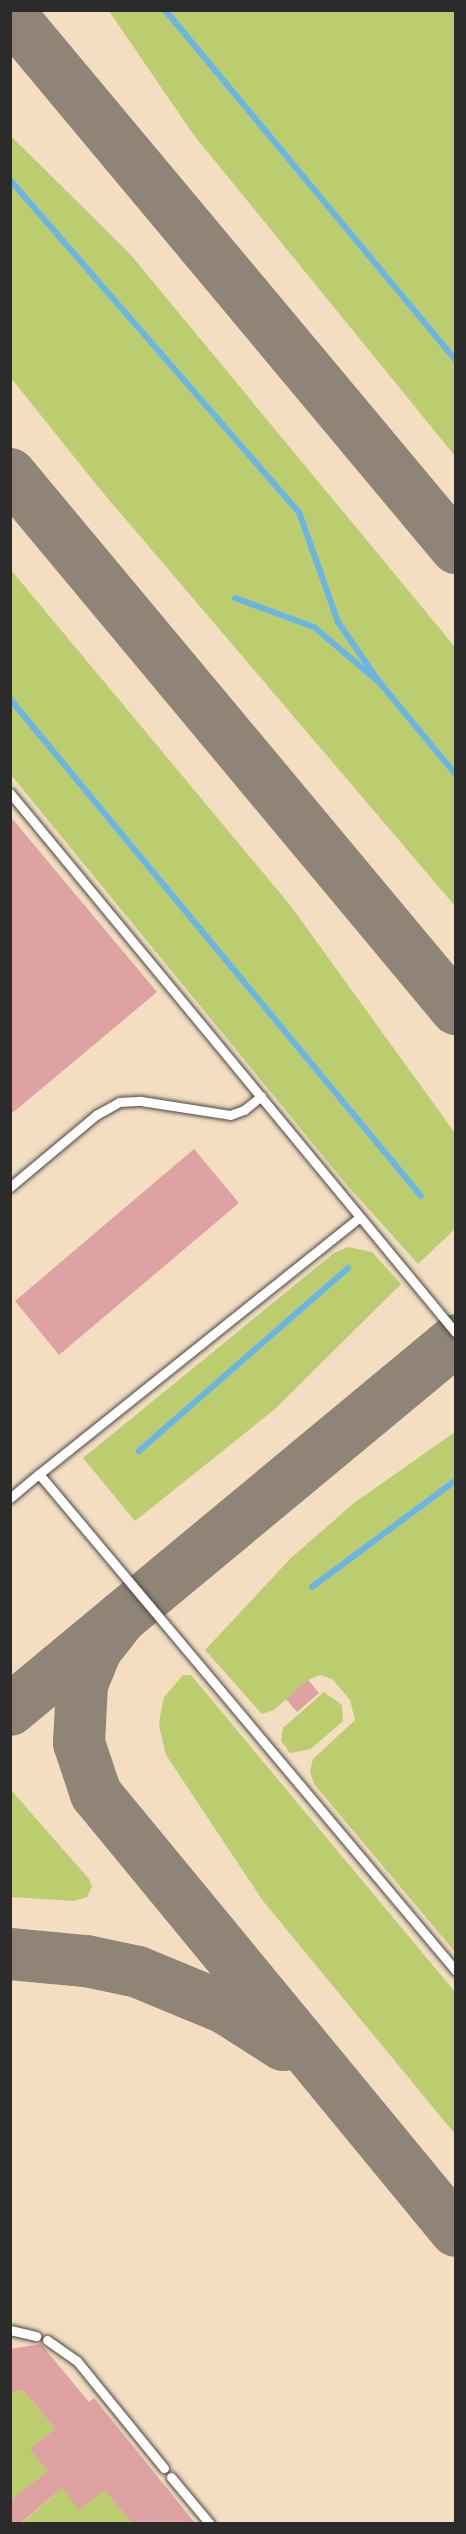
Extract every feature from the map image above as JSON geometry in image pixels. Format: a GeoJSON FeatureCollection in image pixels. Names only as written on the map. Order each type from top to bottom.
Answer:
{"type":"FeatureCollection","features":[{"type":"Feature","properties":{"kind":"lane"},"geometry":{"type":"LineString","coordinates":[[10,793],[456,1333]]}},
{"type":"Feature","properties":{"kind":"lane"},"geometry":{"type":"LineString","coordinates":[[10,1187],[96,1115],[119,1102],[141,1101],[230,1115],[244,1110],[261,1096]]}},
{"type":"Feature","properties":{"kind":"lane"},"geometry":{"type":"LineString","coordinates":[[10,1498],[359,1218]]}},
{"type":"Feature","properties":{"kind":"lane"},"geometry":{"type":"LineString","coordinates":[[39,1474],[456,1971]]}},
{"type":"Feature","properties":{"kind":"lane"},"geometry":{"type":"LineString","coordinates":[[10,2330],[36,2336]]}},
{"type":"Feature","properties":{"kind":"lane"},"geometry":{"type":"LineString","coordinates":[[47,2340],[77,2361],[164,2468]]}},
{"type":"Feature","properties":{"kind":"lane"},"geometry":{"type":"LineString","coordinates":[[171,2477],[210,2523]]}},
{"type":"Feature","properties":{"kind":"green space"},"geometry":{"type":"Polygon","coordinates":[[[109,11],[455,11],[455,456],[193,134],[109,11]]]}},
{"type":"Feature","properties":{"kind":"green space"},"geometry":{"type":"Polygon","coordinates":[[[10,135],[130,254],[455,647],[455,906],[99,488],[11,378],[10,135]]]}},
{"type":"Feature","properties":{"kind":"green space"},"geometry":{"type":"Polygon","coordinates":[[[11,570],[290,905],[455,1133],[455,1229],[418,1264],[346,1184],[11,775],[11,570]]]}},
{"type":"Feature","properties":{"kind":"green space"},"geometry":{"type":"Polygon","coordinates":[[[348,1247],[372,1252],[401,1284],[275,1409],[135,1521],[83,1458],[334,1253],[348,1247]]]}},
{"type":"Feature","properties":{"kind":"green space"},"geometry":{"type":"Polygon","coordinates":[[[455,1432],[455,1952],[314,1784],[310,1771],[313,1759],[355,1720],[350,1700],[332,1679],[320,1675],[308,1680],[274,1710],[262,1714],[205,1650],[291,1558],[354,1503],[455,1432]]]}},
{"type":"Feature","properties":{"kind":"green space"},"geometry":{"type":"Polygon","coordinates":[[[183,1675],[191,1675],[455,1992],[455,2134],[263,1901],[166,1755],[159,1725],[161,1711],[164,1697],[183,1675]]]}},
{"type":"Feature","properties":{"kind":"green space"},"geometry":{"type":"Polygon","coordinates":[[[324,1692],[342,1705],[343,1721],[311,1749],[290,1753],[281,1741],[283,1728],[324,1692]]]}},
{"type":"Feature","properties":{"kind":"green space"},"geometry":{"type":"Polygon","coordinates":[[[11,1790],[89,1879],[92,1886],[87,1897],[74,1901],[11,1897],[11,1790]]]}},
{"type":"Feature","properties":{"kind":"green space"},"geometry":{"type":"Polygon","coordinates":[[[23,2390],[55,2429],[31,2449],[48,2471],[11,2501],[11,2393],[23,2390]]]}},
{"type":"Feature","properties":{"kind":"green space"},"geometry":{"type":"Polygon","coordinates":[[[62,2488],[104,2490],[132,2523],[21,2524],[62,2488]]]}},
{"type":"Feature","properties":{"kind":"building"},"geometry":{"type":"Polygon","coordinates":[[[10,816],[157,992],[10,1115],[10,816]]]}},
{"type":"Feature","properties":{"kind":"building"},"geometry":{"type":"Polygon","coordinates":[[[194,1149],[239,1203],[59,1355],[15,1301],[194,1149]]]}},
{"type":"Feature","properties":{"kind":"building"},"geometry":{"type":"Polygon","coordinates":[[[308,1680],[319,1693],[297,1712],[286,1699],[308,1680]]]}},
{"type":"Feature","properties":{"kind":"building"},"geometry":{"type":"Polygon","coordinates":[[[41,2344],[89,2402],[94,2398],[195,2523],[132,2523],[104,2490],[79,2510],[62,2488],[21,2523],[10,2523],[10,2501],[48,2471],[30,2449],[55,2429],[23,2390],[10,2393],[10,2349],[41,2344]]]}},
{"type":"Feature","properties":{"kind":"waterway"},"geometry":{"type":"LineString","coordinates":[[165,10],[456,360]]}},
{"type":"Feature","properties":{"kind":"waterway"},"geometry":{"type":"LineString","coordinates":[[10,180],[299,512],[338,622],[380,683]]}},
{"type":"Feature","properties":{"kind":"waterway"},"geometry":{"type":"LineString","coordinates":[[235,598],[314,627],[380,683],[456,775]]}},
{"type":"Feature","properties":{"kind":"waterway"},"geometry":{"type":"LineString","coordinates":[[10,699],[421,1196]]}},
{"type":"Feature","properties":{"kind":"waterway"},"geometry":{"type":"LineString","coordinates":[[139,1451],[348,1268]]}},
{"type":"Feature","properties":{"kind":"waterway"},"geometry":{"type":"LineString","coordinates":[[312,1587],[456,1480]]}},
{"type":"Feature","properties":{"kind":"taxiway"},"geometry":{"type":"LineString","coordinates":[[10,14],[456,548]]}},
{"type":"Feature","properties":{"kind":"taxiway"},"geometry":{"type":"LineString","coordinates":[[10,474],[456,1009]]}},
{"type":"Feature","properties":{"kind":"taxiway"},"geometry":{"type":"LineString","coordinates":[[10,1710],[456,1340]]}},
{"type":"Feature","properties":{"kind":"taxiway"},"geometry":{"type":"LineString","coordinates":[[121,1618],[96,1650],[82,1684],[79,1743],[96,1794],[456,2231]]}},
{"type":"Feature","properties":{"kind":"taxiway"},"geometry":{"type":"LineString","coordinates":[[10,1954],[86,1961],[138,1972],[225,2008],[283,2045]]}}]}
